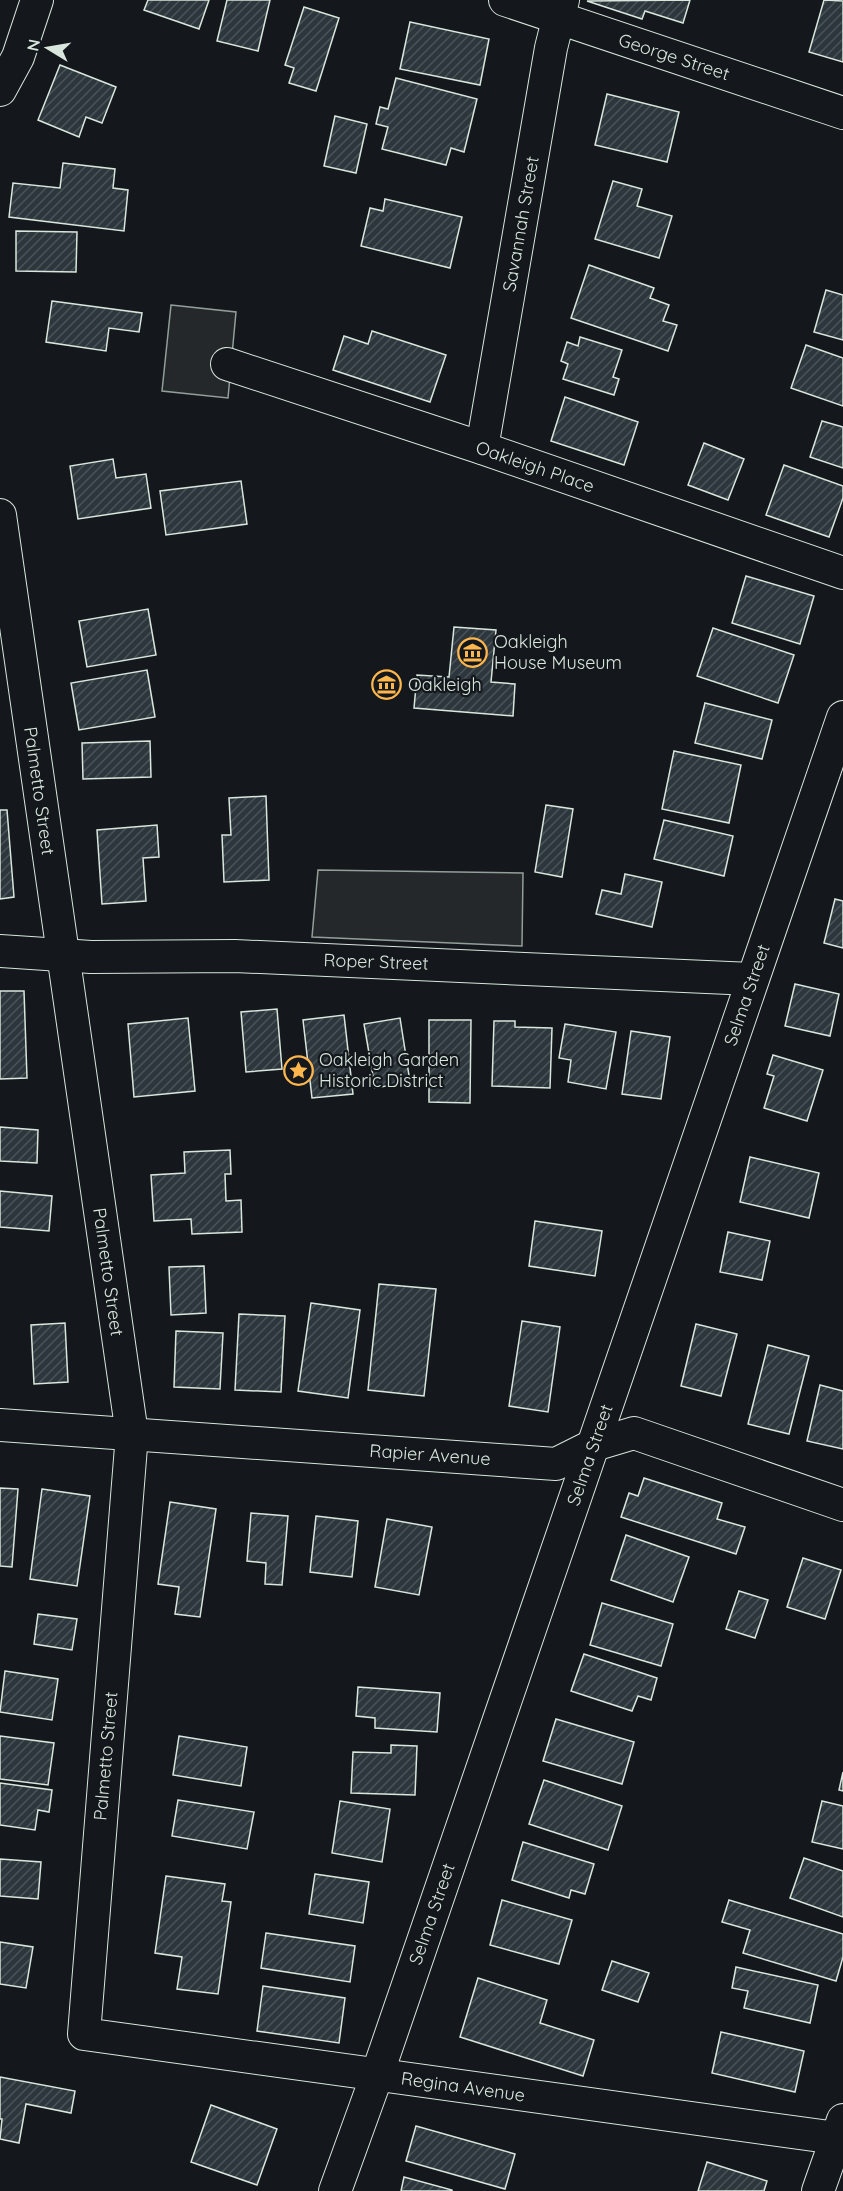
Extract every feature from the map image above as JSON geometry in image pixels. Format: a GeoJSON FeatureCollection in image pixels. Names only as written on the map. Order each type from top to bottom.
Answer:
{"type":"FeatureCollection","features":[{"type":"Feature","properties":{"kind":"street"},"geometry":{"type":"LineString","coordinates":[[0,90],[18,57],[37,0]]}},
{"type":"Feature","properties":{"kind":"street","name":"George Street"},"geometry":{"type":"LineString","coordinates":[[505,0],[561,9],[843,113]]}},
{"type":"Feature","properties":{"kind":"street","name":"Savannah Street"},"geometry":{"type":"LineString","coordinates":[[482,448],[551,48],[561,9]]}},
{"type":"Feature","properties":{"kind":"street","name":"Oakleigh Place"},"geometry":{"type":"LineString","coordinates":[[227,364],[482,448],[843,573]]}},
{"type":"Feature","properties":{"kind":"street","name":"Palmetto Street"},"geometry":{"type":"LineString","coordinates":[[0,515],[132,1434],[84,2034]]}},
{"type":"Feature","properties":{"kind":"street","name":"Selma Street"},"geometry":{"type":"LineString","coordinates":[[335,2191],[377,2075],[843,717]]}},
{"type":"Feature","properties":{"kind":"street","name":"Roper Street"},"geometry":{"type":"LineString","coordinates":[[0,951],[91,957],[235,956],[752,979]]}},
{"type":"Feature","properties":{"kind":"street","name":"Rapier Avenue"},"geometry":{"type":"LineString","coordinates":[[0,1425],[556,1464],[594,1445],[634,1433],[843,1505]]}},
{"type":"Feature","properties":{"kind":"street","name":"Regina Avenue"},"geometry":{"type":"LineString","coordinates":[[84,2034],[377,2075],[841,2132]]}},
{"type":"Feature","properties":{"kind":"street"},"geometry":{"type":"LineString","coordinates":[[818,2191],[841,2132]]}},
{"type":"Feature","properties":{"kind":"shaded area"},"geometry":{"type":"Polygon","coordinates":[[[171,305],[236,312],[228,398],[162,391],[171,305]]]}},
{"type":"Feature","properties":{"kind":"shaded area"},"geometry":{"type":"Polygon","coordinates":[[[318,870],[523,873],[522,946],[312,937],[318,870]]]}},
{"type":"Feature","properties":{"kind":"building"},"geometry":{"type":"Polygon","coordinates":[[[148,0],[209,0],[199,29],[144,10],[148,0]]]}},
{"type":"Feature","properties":{"kind":"building"},"geometry":{"type":"Polygon","coordinates":[[[227,0],[270,0],[258,51],[217,41],[227,0]]]}},
{"type":"Feature","properties":{"kind":"building"},"geometry":{"type":"Polygon","coordinates":[[[690,0],[683,23],[645,11],[642,19],[587,1],[690,0]]]}},
{"type":"Feature","properties":{"kind":"building"},"geometry":{"type":"Polygon","coordinates":[[[824,0],[843,1],[843,62],[809,52],[824,0]]]}},
{"type":"Feature","properties":{"kind":"building"},"geometry":{"type":"Polygon","coordinates":[[[304,7],[339,18],[316,91],[289,83],[294,68],[285,65],[304,7]]]}},
{"type":"Feature","properties":{"kind":"building"},"geometry":{"type":"Polygon","coordinates":[[[410,22],[489,39],[480,85],[400,69],[410,22]]]}},
{"type":"Feature","properties":{"kind":"building"},"geometry":{"type":"Polygon","coordinates":[[[60,65],[116,87],[102,123],[86,117],[79,137],[38,120],[60,65]]]}},
{"type":"Feature","properties":{"kind":"building"},"geometry":{"type":"Polygon","coordinates":[[[396,78],[477,99],[464,152],[451,148],[446,165],[382,149],[388,127],[376,124],[380,107],[388,109],[396,78]]]}},
{"type":"Feature","properties":{"kind":"building"},"geometry":{"type":"Polygon","coordinates":[[[607,94],[679,112],[667,162],[595,145],[607,94]]]}},
{"type":"Feature","properties":{"kind":"building"},"geometry":{"type":"Polygon","coordinates":[[[335,116],[367,124],[356,173],[324,166],[335,116]]]}},
{"type":"Feature","properties":{"kind":"building"},"geometry":{"type":"Polygon","coordinates":[[[63,163],[115,169],[113,188],[128,190],[124,231],[9,217],[13,183],[60,188],[63,163]]]}},
{"type":"Feature","properties":{"kind":"building"},"geometry":{"type":"Polygon","coordinates":[[[613,181],[642,189],[637,206],[672,216],[659,258],[595,239],[613,181]]]}},
{"type":"Feature","properties":{"kind":"building"},"geometry":{"type":"Polygon","coordinates":[[[385,199],[462,217],[450,268],[361,246],[370,208],[383,211],[385,199]]]}},
{"type":"Feature","properties":{"kind":"building"},"geometry":{"type":"Polygon","coordinates":[[[16,231],[77,232],[76,272],[16,271],[16,231]]]}},
{"type":"Feature","properties":{"kind":"building"},"geometry":{"type":"Polygon","coordinates":[[[589,265],[654,288],[650,298],[669,305],[663,321],[677,325],[668,351],[571,318],[589,265]]]}},
{"type":"Feature","properties":{"kind":"building"},"geometry":{"type":"Polygon","coordinates":[[[826,290],[843,295],[843,340],[814,332],[826,290]]]}},
{"type":"Feature","properties":{"kind":"building"},"geometry":{"type":"Polygon","coordinates":[[[52,301],[142,313],[139,332],[109,328],[106,351],[46,342],[52,301]]]}},
{"type":"Feature","properties":{"kind":"building"},"geometry":{"type":"Polygon","coordinates":[[[372,331],[446,355],[430,402],[333,370],[344,336],[368,344],[372,331]]]}},
{"type":"Feature","properties":{"kind":"building"},"geometry":{"type":"Polygon","coordinates":[[[580,337],[622,350],[613,377],[619,379],[614,395],[563,379],[568,364],[561,361],[567,342],[578,346],[580,337]]]}},
{"type":"Feature","properties":{"kind":"building"},"geometry":{"type":"Polygon","coordinates":[[[806,345],[843,358],[843,406],[791,388],[806,345]]]}},
{"type":"Feature","properties":{"kind":"building"},"geometry":{"type":"Polygon","coordinates":[[[565,397],[638,422],[624,465],[551,441],[565,397]]]}},
{"type":"Feature","properties":{"kind":"building"},"geometry":{"type":"Polygon","coordinates":[[[822,421],[843,427],[843,468],[810,457],[822,421]]]}},
{"type":"Feature","properties":{"kind":"building"},"geometry":{"type":"Polygon","coordinates":[[[704,443],[744,459],[728,500],[688,485],[704,443]]]}},
{"type":"Feature","properties":{"kind":"building"},"geometry":{"type":"Polygon","coordinates":[[[113,459],[116,478],[146,474],[151,508],[78,519],[70,466],[113,459]]]}},
{"type":"Feature","properties":{"kind":"building"},"geometry":{"type":"Polygon","coordinates":[[[784,465],[843,486],[843,498],[829,537],[766,515],[784,465]]]}},
{"type":"Feature","properties":{"kind":"building"},"geometry":{"type":"Polygon","coordinates":[[[241,481],[247,524],[166,535],[160,491],[241,481]]]}},
{"type":"Feature","properties":{"kind":"building"},"geometry":{"type":"Polygon","coordinates":[[[746,576],[814,596],[800,644],[732,623],[746,576]]]}},
{"type":"Feature","properties":{"kind":"building"},"geometry":{"type":"Polygon","coordinates":[[[148,609],[156,655],[87,667],[79,621],[148,609]]]}},
{"type":"Feature","properties":{"kind":"building","name":"Oakleigh House Museum"},"geometry":{"type":"Polygon","coordinates":[[[454,627],[496,630],[491,682],[515,684],[513,716],[414,708],[417,675],[449,677],[454,627]]]}},
{"type":"Feature","properties":{"kind":"building"},"geometry":{"type":"Polygon","coordinates":[[[713,628],[794,655],[778,703],[697,676],[713,628]]]}},
{"type":"Feature","properties":{"kind":"building"},"geometry":{"type":"Polygon","coordinates":[[[147,670],[155,717],[79,730],[71,683],[147,670]]]}},
{"type":"Feature","properties":{"kind":"building"},"geometry":{"type":"Polygon","coordinates":[[[705,703],[772,720],[762,759],[695,743],[705,703]]]}},
{"type":"Feature","properties":{"kind":"building"},"geometry":{"type":"Polygon","coordinates":[[[150,741],[151,777],[83,779],[82,743],[150,741]]]}},
{"type":"Feature","properties":{"kind":"building"},"geometry":{"type":"Polygon","coordinates":[[[674,751],[741,765],[729,823],[662,809],[674,751]]]}},
{"type":"Feature","properties":{"kind":"building"},"geometry":{"type":"Polygon","coordinates":[[[266,796],[269,880],[224,882],[222,835],[231,835],[229,798],[266,796]]]}},
{"type":"Feature","properties":{"kind":"building"},"geometry":{"type":"Polygon","coordinates":[[[546,805],[573,809],[562,877],[535,872],[546,805]]]}},
{"type":"Feature","properties":{"kind":"building"},"geometry":{"type":"Polygon","coordinates":[[[0,810],[7,810],[14,897],[0,899],[0,810]]]}},
{"type":"Feature","properties":{"kind":"building"},"geometry":{"type":"Polygon","coordinates":[[[664,820],[733,836],[724,876],[654,859],[664,820]]]}},
{"type":"Feature","properties":{"kind":"building"},"geometry":{"type":"Polygon","coordinates":[[[157,825],[159,857],[143,858],[146,901],[102,904],[97,830],[157,825]]]}},
{"type":"Feature","properties":{"kind":"building"},"geometry":{"type":"Polygon","coordinates":[[[625,874],[662,882],[652,927],[596,914],[602,890],[621,894],[625,874]]]}},
{"type":"Feature","properties":{"kind":"building"},"geometry":{"type":"Polygon","coordinates":[[[835,899],[843,901],[843,948],[824,943],[835,899]]]}},
{"type":"Feature","properties":{"kind":"building"},"geometry":{"type":"Polygon","coordinates":[[[795,984],[839,994],[830,1036],[785,1026],[795,984]]]}},
{"type":"Feature","properties":{"kind":"building"},"geometry":{"type":"Polygon","coordinates":[[[0,991],[24,991],[27,1078],[0,1079],[0,991]]]}},
{"type":"Feature","properties":{"kind":"building"},"geometry":{"type":"Polygon","coordinates":[[[277,1009],[282,1069],[246,1072],[241,1012],[277,1009]]]}},
{"type":"Feature","properties":{"kind":"building"},"geometry":{"type":"Polygon","coordinates":[[[344,1015],[353,1094],[312,1098],[303,1020],[344,1015]]]}},
{"type":"Feature","properties":{"kind":"building"},"geometry":{"type":"Polygon","coordinates":[[[188,1018],[195,1091],[134,1097],[128,1024],[188,1018]]]}},
{"type":"Feature","properties":{"kind":"building"},"geometry":{"type":"Polygon","coordinates":[[[400,1018],[410,1082],[375,1088],[364,1024],[400,1018]]]}},
{"type":"Feature","properties":{"kind":"building"},"geometry":{"type":"Polygon","coordinates":[[[429,1020],[471,1020],[470,1103],[429,1102],[429,1020]]]}},
{"type":"Feature","properties":{"kind":"building"},"geometry":{"type":"Polygon","coordinates":[[[494,1021],[515,1021],[515,1027],[552,1028],[550,1088],[492,1086],[494,1021]]]}},
{"type":"Feature","properties":{"kind":"building"},"geometry":{"type":"Polygon","coordinates":[[[565,1024],[616,1032],[606,1089],[568,1082],[571,1060],[559,1058],[565,1024]]]}},
{"type":"Feature","properties":{"kind":"building"},"geometry":{"type":"Polygon","coordinates":[[[631,1031],[670,1037],[661,1099],[622,1094],[631,1031]]]}},
{"type":"Feature","properties":{"kind":"building"},"geometry":{"type":"Polygon","coordinates":[[[773,1055],[823,1070],[807,1121],[764,1108],[774,1076],[767,1074],[773,1055]]]}},
{"type":"Feature","properties":{"kind":"building"},"geometry":{"type":"Polygon","coordinates":[[[0,1127],[38,1130],[37,1163],[0,1161],[0,1127]]]}},
{"type":"Feature","properties":{"kind":"building"},"geometry":{"type":"Polygon","coordinates":[[[230,1150],[231,1174],[225,1174],[226,1201],[241,1200],[242,1232],[192,1234],[191,1219],[154,1221],[151,1175],[185,1173],[184,1152],[230,1150]]]}},
{"type":"Feature","properties":{"kind":"building"},"geometry":{"type":"Polygon","coordinates":[[[750,1157],[819,1173],[809,1218],[740,1202],[750,1157]]]}},
{"type":"Feature","properties":{"kind":"building"},"geometry":{"type":"Polygon","coordinates":[[[0,1191],[52,1196],[49,1231],[0,1227],[0,1191]]]}},
{"type":"Feature","properties":{"kind":"building"},"geometry":{"type":"Polygon","coordinates":[[[535,1221],[602,1231],[595,1276],[529,1266],[535,1221]]]}},
{"type":"Feature","properties":{"kind":"building"},"geometry":{"type":"Polygon","coordinates":[[[728,1232],[770,1241],[762,1280],[720,1272],[728,1232]]]}},
{"type":"Feature","properties":{"kind":"building"},"geometry":{"type":"Polygon","coordinates":[[[204,1266],[206,1313],[171,1315],[169,1267],[204,1266]]]}},
{"type":"Feature","properties":{"kind":"building"},"geometry":{"type":"Polygon","coordinates":[[[379,1284],[436,1289],[424,1396],[368,1390],[379,1284]]]}},
{"type":"Feature","properties":{"kind":"building"},"geometry":{"type":"Polygon","coordinates":[[[311,1303],[360,1310],[348,1398],[298,1391],[311,1303]]]}},
{"type":"Feature","properties":{"kind":"building"},"geometry":{"type":"Polygon","coordinates":[[[239,1314],[285,1316],[281,1392],[235,1390],[239,1314]]]}},
{"type":"Feature","properties":{"kind":"building"},"geometry":{"type":"Polygon","coordinates":[[[522,1321],[560,1327],[548,1412],[509,1406],[522,1321]]]}},
{"type":"Feature","properties":{"kind":"building"},"geometry":{"type":"Polygon","coordinates":[[[65,1323],[68,1382],[34,1384],[31,1325],[65,1323]]]}},
{"type":"Feature","properties":{"kind":"building"},"geometry":{"type":"Polygon","coordinates":[[[696,1324],[737,1334],[721,1396],[681,1386],[696,1324]]]}},
{"type":"Feature","properties":{"kind":"building"},"geometry":{"type":"Polygon","coordinates":[[[176,1331],[223,1333],[220,1389],[174,1387],[176,1331]]]}},
{"type":"Feature","properties":{"kind":"building"},"geometry":{"type":"Polygon","coordinates":[[[768,1345],[809,1356],[789,1434],[748,1424],[768,1345]]]}},
{"type":"Feature","properties":{"kind":"building"},"geometry":{"type":"Polygon","coordinates":[[[820,1385],[843,1391],[843,1449],[807,1441],[820,1385]]]}},
{"type":"Feature","properties":{"kind":"building"},"geometry":{"type":"Polygon","coordinates":[[[644,1478],[722,1503],[717,1519],[745,1527],[736,1554],[621,1517],[629,1493],[638,1496],[644,1478]]]}},
{"type":"Feature","properties":{"kind":"building"},"geometry":{"type":"Polygon","coordinates":[[[0,1488],[18,1489],[12,1567],[0,1566],[0,1488]]]}},
{"type":"Feature","properties":{"kind":"building"},"geometry":{"type":"Polygon","coordinates":[[[42,1489],[90,1496],[77,1586],[30,1579],[42,1489]]]}},
{"type":"Feature","properties":{"kind":"building"},"geometry":{"type":"Polygon","coordinates":[[[170,1502],[216,1509],[200,1617],[175,1614],[179,1587],[158,1584],[170,1502]]]}},
{"type":"Feature","properties":{"kind":"building"},"geometry":{"type":"Polygon","coordinates":[[[251,1513],[288,1516],[282,1585],[265,1584],[266,1563],[247,1561],[251,1513]]]}},
{"type":"Feature","properties":{"kind":"building"},"geometry":{"type":"Polygon","coordinates":[[[316,1516],[358,1521],[352,1577],[310,1572],[316,1516]]]}},
{"type":"Feature","properties":{"kind":"building"},"geometry":{"type":"Polygon","coordinates":[[[387,1519],[432,1527],[419,1595],[375,1587],[387,1519]]]}},
{"type":"Feature","properties":{"kind":"building"},"geometry":{"type":"Polygon","coordinates":[[[626,1535],[689,1557],[673,1602],[611,1580],[626,1535]]]}},
{"type":"Feature","properties":{"kind":"building"},"geometry":{"type":"Polygon","coordinates":[[[803,1558],[841,1570],[825,1619],[787,1607],[803,1558]]]}},
{"type":"Feature","properties":{"kind":"building"},"geometry":{"type":"Polygon","coordinates":[[[739,1591],[768,1600],[755,1638],[726,1629],[739,1591]]]}},
{"type":"Feature","properties":{"kind":"building"},"geometry":{"type":"Polygon","coordinates":[[[602,1603],[673,1624],[661,1666],[590,1645],[602,1603]]]}},
{"type":"Feature","properties":{"kind":"building"},"geometry":{"type":"Polygon","coordinates":[[[38,1614],[77,1619],[72,1650],[34,1644],[38,1614]]]}},
{"type":"Feature","properties":{"kind":"building"},"geometry":{"type":"Polygon","coordinates":[[[584,1654],[657,1678],[651,1700],[638,1696],[632,1711],[571,1691],[584,1654]]]}},
{"type":"Feature","properties":{"kind":"building"},"geometry":{"type":"Polygon","coordinates":[[[5,1671],[58,1679],[52,1720],[0,1712],[5,1671]]]}},
{"type":"Feature","properties":{"kind":"building"},"geometry":{"type":"Polygon","coordinates":[[[358,1687],[440,1693],[437,1732],[375,1728],[375,1718],[356,1716],[358,1687]]]}},
{"type":"Feature","properties":{"kind":"building"},"geometry":{"type":"Polygon","coordinates":[[[556,1719],[634,1742],[622,1784],[543,1761],[556,1719]]]}},
{"type":"Feature","properties":{"kind":"building"},"geometry":{"type":"Polygon","coordinates":[[[0,1736],[54,1743],[48,1785],[0,1779],[0,1736]]]}},
{"type":"Feature","properties":{"kind":"building"},"geometry":{"type":"Polygon","coordinates":[[[179,1736],[247,1747],[241,1786],[173,1775],[179,1736]]]}},
{"type":"Feature","properties":{"kind":"building"},"geometry":{"type":"Polygon","coordinates":[[[391,1745],[417,1746],[415,1795],[351,1793],[353,1752],[391,1753],[391,1745]]]}},
{"type":"Feature","properties":{"kind":"building"},"geometry":{"type":"Polygon","coordinates":[[[843,1772],[843,1791],[839,1790],[843,1772]]]}},
{"type":"Feature","properties":{"kind":"building"},"geometry":{"type":"Polygon","coordinates":[[[544,1780],[622,1806],[608,1850],[529,1824],[544,1780]]]}},
{"type":"Feature","properties":{"kind":"building"},"geometry":{"type":"Polygon","coordinates":[[[0,1783],[52,1790],[49,1812],[38,1810],[35,1830],[0,1825],[0,1783]]]}},
{"type":"Feature","properties":{"kind":"building"},"geometry":{"type":"Polygon","coordinates":[[[178,1800],[254,1812],[247,1849],[172,1836],[178,1800]]]}},
{"type":"Feature","properties":{"kind":"building"},"geometry":{"type":"Polygon","coordinates":[[[340,1801],[390,1809],[382,1862],[332,1853],[340,1801]]]}},
{"type":"Feature","properties":{"kind":"building"},"geometry":{"type":"Polygon","coordinates":[[[822,1801],[843,1806],[843,1849],[812,1842],[822,1801]]]}},
{"type":"Feature","properties":{"kind":"building"},"geometry":{"type":"Polygon","coordinates":[[[523,1842],[594,1864],[585,1894],[571,1890],[569,1898],[512,1880],[523,1842]]]}},
{"type":"Feature","properties":{"kind":"building"},"geometry":{"type":"Polygon","coordinates":[[[804,1858],[843,1871],[843,1917],[790,1898],[804,1858]]]}},
{"type":"Feature","properties":{"kind":"building"},"geometry":{"type":"Polygon","coordinates":[[[0,1859],[41,1862],[38,1899],[0,1896],[0,1859]]]}},
{"type":"Feature","properties":{"kind":"building"},"geometry":{"type":"Polygon","coordinates":[[[315,1874],[369,1882],[363,1923],[309,1914],[315,1874]]]}},
{"type":"Feature","properties":{"kind":"building"},"geometry":{"type":"Polygon","coordinates":[[[166,1876],[225,1884],[222,1901],[231,1902],[218,1994],[177,1989],[182,1957],[155,1953],[166,1876]]]}},
{"type":"Feature","properties":{"kind":"building"},"geometry":{"type":"Polygon","coordinates":[[[502,1900],[572,1920],[559,1964],[490,1945],[502,1900]]]}},
{"type":"Feature","properties":{"kind":"building"},"geometry":{"type":"Polygon","coordinates":[[[729,1900],[843,1934],[843,1957],[836,1981],[743,1953],[750,1930],[722,1922],[729,1900]]]}},
{"type":"Feature","properties":{"kind":"building"},"geometry":{"type":"Polygon","coordinates":[[[266,1933],[355,1946],[350,1982],[261,1968],[266,1933]]]}},
{"type":"Feature","properties":{"kind":"building"},"geometry":{"type":"Polygon","coordinates":[[[0,1942],[33,1947],[26,1988],[0,1984],[0,1942]]]}},
{"type":"Feature","properties":{"kind":"building"},"geometry":{"type":"Polygon","coordinates":[[[612,1961],[649,1973],[638,2002],[602,1990],[612,1961]]]}},
{"type":"Feature","properties":{"kind":"building"},"geometry":{"type":"Polygon","coordinates":[[[736,1967],[818,1985],[810,2023],[744,2008],[748,1991],[732,1988],[736,1967]]]}},
{"type":"Feature","properties":{"kind":"building"},"geometry":{"type":"Polygon","coordinates":[[[478,1978],[547,2000],[540,2023],[594,2040],[583,2076],[460,2037],[478,1978]]]}},
{"type":"Feature","properties":{"kind":"building"},"geometry":{"type":"Polygon","coordinates":[[[263,1986],[345,1998],[339,2043],[257,2031],[263,1986]]]}},
{"type":"Feature","properties":{"kind":"building"},"geometry":{"type":"Polygon","coordinates":[[[721,2032],[804,2051],[795,2092],[712,2073],[721,2032]]]}},
{"type":"Feature","properties":{"kind":"building"},"geometry":{"type":"Polygon","coordinates":[[[0,2077],[75,2091],[71,2113],[26,2104],[19,2143],[0,2139],[2,2119],[0,2119],[0,2077]]]}},
{"type":"Feature","properties":{"kind":"building"},"geometry":{"type":"Polygon","coordinates":[[[211,2105],[277,2129],[257,2185],[191,2162],[211,2105]]]}},
{"type":"Feature","properties":{"kind":"building"},"geometry":{"type":"Polygon","coordinates":[[[416,2126],[515,2154],[505,2189],[406,2161],[416,2126]]]}},
{"type":"Feature","properties":{"kind":"building"},"geometry":{"type":"Polygon","coordinates":[[[707,2162],[767,2181],[764,2191],[698,2191],[707,2162]]]}},
{"type":"Feature","properties":{"kind":"building"},"geometry":{"type":"Polygon","coordinates":[[[404,2177],[452,2190],[452,2191],[401,2191],[404,2177]]]}},
{"type":"Feature","properties":{"kind":"place","name":"Oakleigh House Museum"},"geometry":{"type":"Point","coordinates":[473,652]}},
{"type":"Feature","properties":{"kind":"place","name":"Oakleigh"},"geometry":{"type":"Point","coordinates":[387,685]}},
{"type":"Feature","properties":{"kind":"place","name":"Oakleigh Garden Historic District"},"geometry":{"type":"Point","coordinates":[298,1070]}}]}
